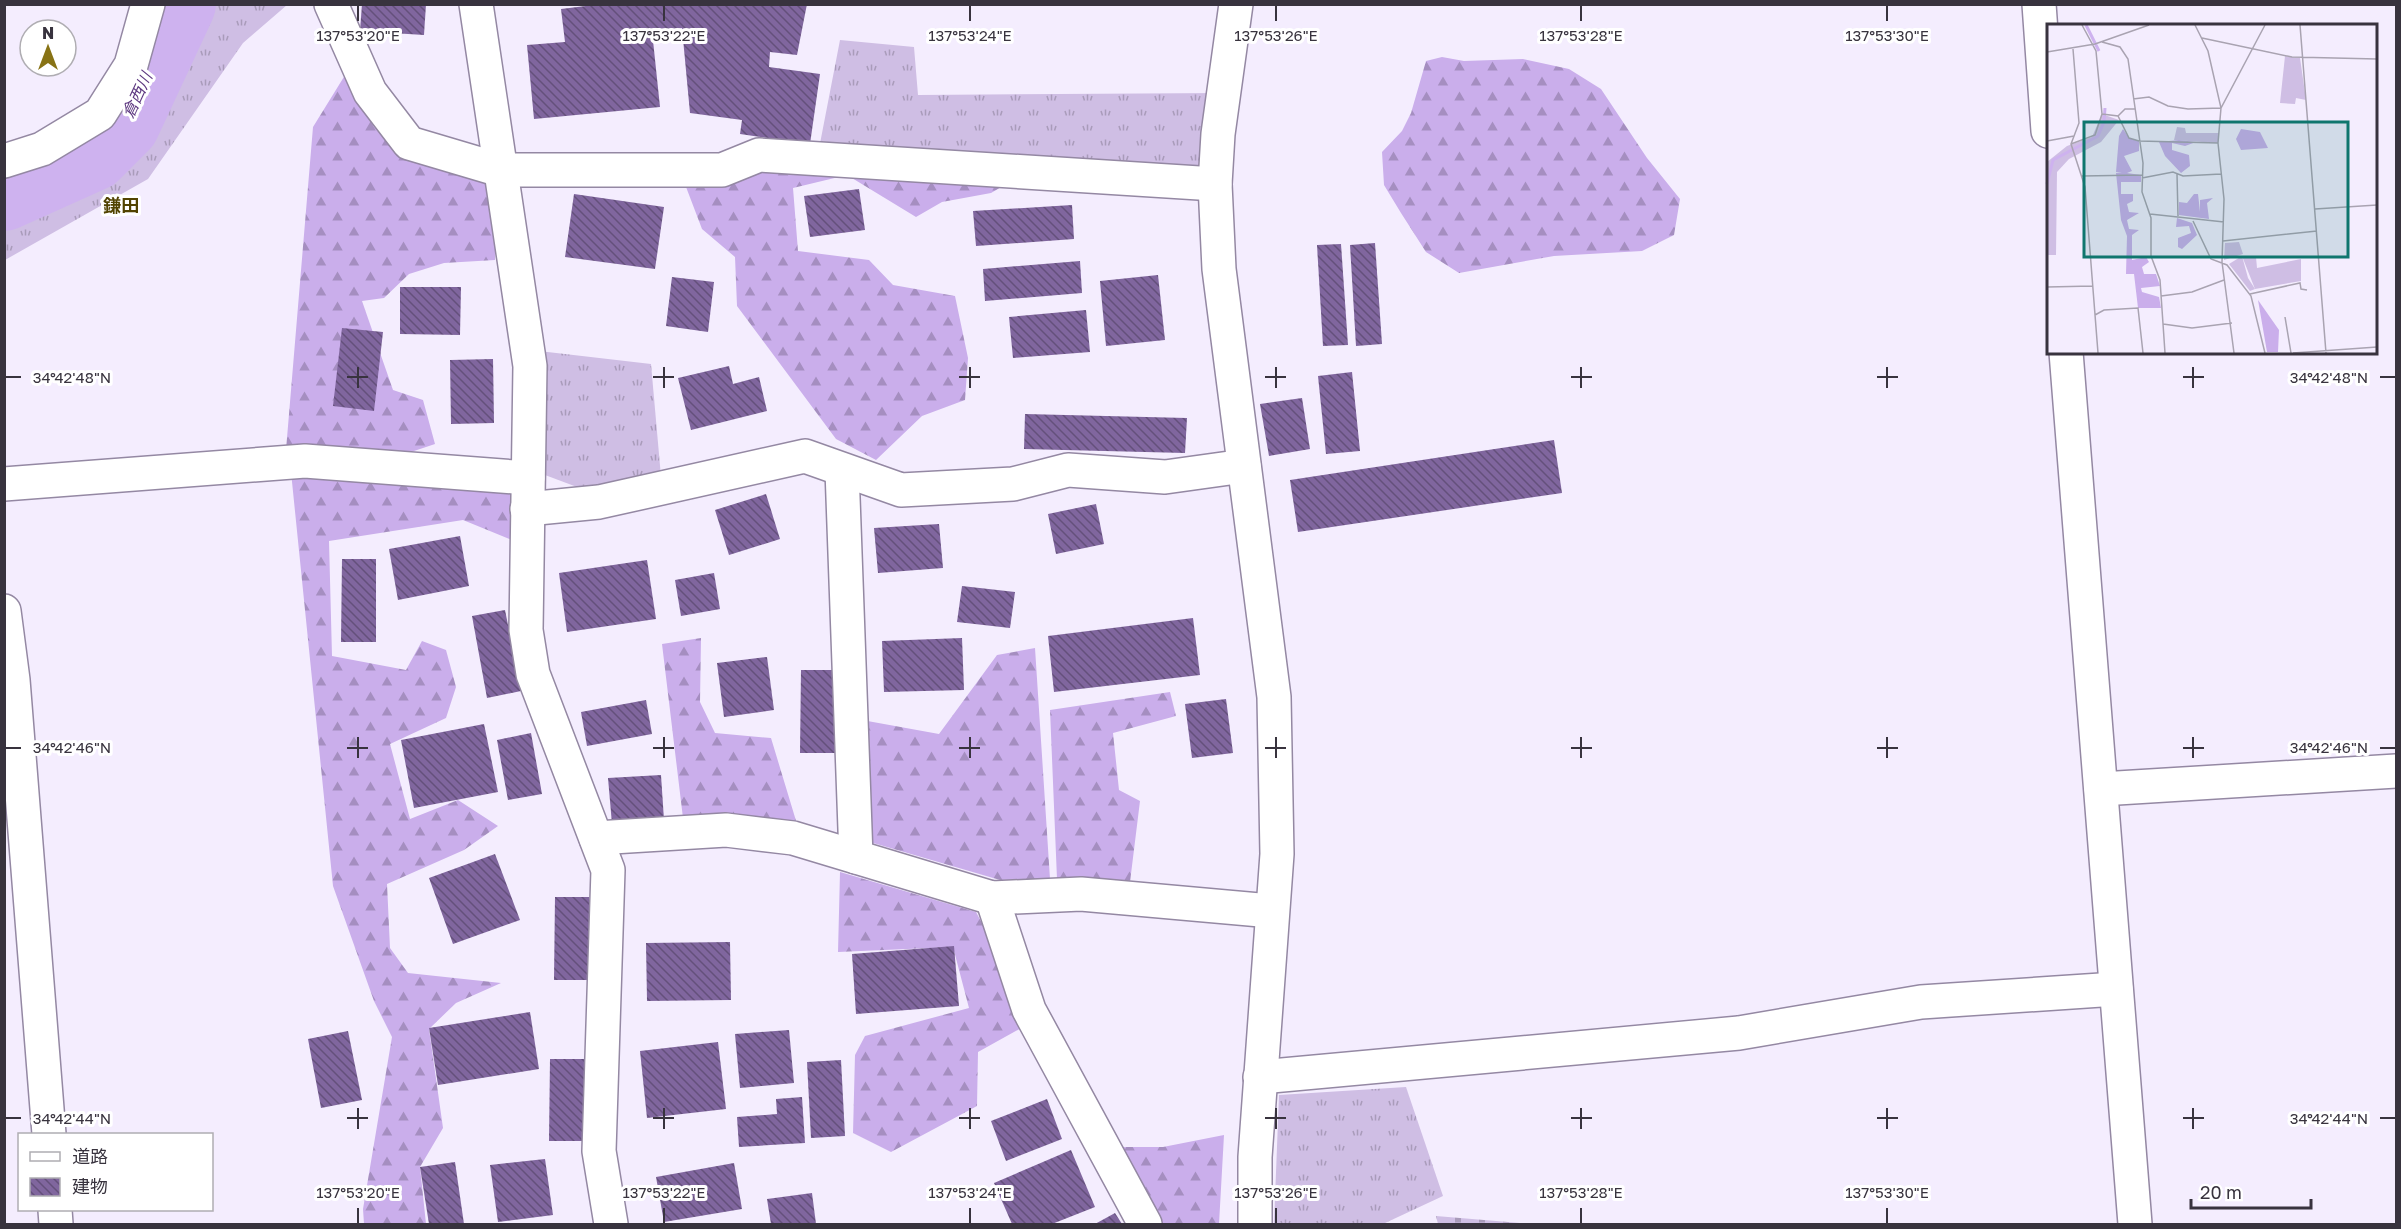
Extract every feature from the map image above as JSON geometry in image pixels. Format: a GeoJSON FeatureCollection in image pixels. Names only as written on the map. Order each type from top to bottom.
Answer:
{"type":"FeatureCollection","features":[{"type":"Feature","properties":{"kind":"street"},"geometry":{"type":"LineString","coordinates":[[4,161],[42,149],[100,114],[131,65],[148,4]]}},
{"type":"Feature","properties":{"kind":"street"},"geometry":{"type":"LineString","coordinates":[[331,4],[370,92],[410,143],[500,170],[722,170],[759,155],[1215,184]]}},
{"type":"Feature","properties":{"kind":"street"},"geometry":{"type":"LineString","coordinates":[[476,4],[530,366],[526,630],[533,674],[608,870],[599,1150],[610,1224]]}},
{"type":"Feature","properties":{"kind":"street"},"geometry":{"type":"LineString","coordinates":[[1236,4],[1218,134],[1215,184],[1219,269],[1274,697],[1277,854],[1255,1156],[1255,1224]]}},
{"type":"Feature","properties":{"kind":"street"},"geometry":{"type":"LineString","coordinates":[[2039,4],[2047,106]]}},
{"type":"Feature","properties":{"kind":"street"},"geometry":{"type":"LineString","coordinates":[[2066,354],[2135,1224]]}},
{"type":"Feature","properties":{"kind":"street"},"geometry":{"type":"LineString","coordinates":[[4,483],[305,461],[528,494],[599,502],[805,456],[901,490],[1013,484],[1068,470],[1165,477],[1244,466]]}},
{"type":"Feature","properties":{"kind":"street"},"geometry":{"type":"LineString","coordinates":[[842,470],[856,857]]}},
{"type":"Feature","properties":{"kind":"street"},"geometry":{"type":"LineString","coordinates":[[4,611],[13,680],[49,1133]]}},
{"type":"Feature","properties":{"kind":"street"},"geometry":{"type":"LineString","coordinates":[[2101,789],[2397,771]]}},
{"type":"Feature","properties":{"kind":"street"},"geometry":{"type":"LineString","coordinates":[[596,838],[726,830],[793,838],[992,898],[1081,894],[1272,911]]}},
{"type":"Feature","properties":{"kind":"street"},"geometry":{"type":"LineString","coordinates":[[992,898],[1029,1011],[1145,1224]]}},
{"type":"Feature","properties":{"kind":"street"},"geometry":{"type":"LineString","coordinates":[[1260,1077],[1740,1033],[1921,1002],[2116,989]]}},
{"type":"Feature","properties":{"kind":"green space"},"geometry":{"type":"Polygon","coordinates":[[[137,5],[287,5],[243,43],[148,179],[5,260],[5,157],[100,114],[137,5]]]}},
{"type":"Feature","properties":{"kind":"green space"},"geometry":{"type":"Polygon","coordinates":[[[840,40],[914,47],[918,95],[1223,93],[1215,184],[817,159],[840,40]]]}},
{"type":"Feature","properties":{"kind":"green space"},"geometry":{"type":"Polygon","coordinates":[[[1442,57],[1464,61],[1523,59],[1569,69],[1601,89],[1647,158],[1680,199],[1674,235],[1642,251],[1554,256],[1459,273],[1426,252],[1384,185],[1382,152],[1402,131],[1411,113],[1426,61],[1442,57]]]}},
{"type":"Feature","properties":{"kind":"green space"},"geometry":{"type":"Polygon","coordinates":[[[355,59],[409,143],[500,170],[495,260],[444,263],[409,274],[384,298],[362,301],[393,390],[423,400],[435,444],[369,466],[286,450],[313,127],[355,59]]]}},
{"type":"Feature","properties":{"kind":"green space"},"geometry":{"type":"Polygon","coordinates":[[[722,170],[1013,180],[991,193],[942,202],[916,217],[847,175],[793,188],[798,251],[869,260],[893,285],[955,296],[968,358],[965,400],[922,416],[876,460],[836,439],[737,306],[735,257],[702,229],[683,179],[722,170]]]}},
{"type":"Feature","properties":{"kind":"green space"},"geometry":{"type":"Polygon","coordinates":[[[539,351],[651,364],[662,488],[577,487],[537,472],[539,351]]]}},
{"type":"Feature","properties":{"kind":"green space"},"geometry":{"type":"Polygon","coordinates":[[[290,462],[516,478],[512,540],[463,520],[329,541],[332,656],[406,670],[422,641],[446,650],[456,687],[446,718],[390,744],[410,819],[458,800],[498,826],[464,850],[387,884],[390,948],[408,973],[501,983],[456,1003],[429,1029],[443,1128],[420,1167],[426,1224],[364,1224],[363,1209],[392,1037],[374,1001],[333,886],[290,462]]]}},
{"type":"Feature","properties":{"kind":"green space"},"geometry":{"type":"Polygon","coordinates":[[[701,638],[700,702],[715,733],[771,738],[797,824],[683,818],[662,644],[701,638]]]}},
{"type":"Feature","properties":{"kind":"green space"},"geometry":{"type":"Polygon","coordinates":[[[1035,648],[1050,879],[1000,880],[863,840],[862,720],[939,734],[997,655],[1035,648]]]}},
{"type":"Feature","properties":{"kind":"green space"},"geometry":{"type":"Polygon","coordinates":[[[1170,692],[1176,716],[1113,733],[1119,790],[1140,801],[1130,882],[1057,879],[1050,710],[1170,692]]]}},
{"type":"Feature","properties":{"kind":"green space"},"geometry":{"type":"Polygon","coordinates":[[[840,872],[976,912],[1000,957],[1025,1026],[978,1052],[977,1106],[891,1152],[853,1133],[855,1055],[865,1036],[969,1008],[953,947],[838,952],[840,872]]]}},
{"type":"Feature","properties":{"kind":"green space"},"geometry":{"type":"Polygon","coordinates":[[[1406,1087],[1443,1196],[1383,1224],[1274,1224],[1279,1095],[1406,1087]]]}},
{"type":"Feature","properties":{"kind":"green space"},"geometry":{"type":"Polygon","coordinates":[[[1224,1135],[1219,1224],[1152,1224],[1119,1147],[1163,1147],[1224,1135]]]}},
{"type":"Feature","properties":{"kind":"green space"},"geometry":{"type":"Polygon","coordinates":[[[1436,1216],[1531,1224],[1438,1224],[1436,1216]]]}},
{"type":"Feature","properties":{"kind":"building"},"geometry":{"type":"Polygon","coordinates":[[[362,4],[426,4],[424,35],[360,31],[362,4]]]}},
{"type":"Feature","properties":{"kind":"building"},"geometry":{"type":"Polygon","coordinates":[[[602,4],[807,4],[797,55],[770,52],[769,67],[820,74],[810,144],[740,134],[742,120],[690,113],[682,28],[652,31],[660,107],[534,119],[527,45],[565,42],[561,9],[602,4]]]}},
{"type":"Feature","properties":{"kind":"building"},"geometry":{"type":"Polygon","coordinates":[[[859,189],[865,230],[810,237],[804,196],[859,189]]]}},
{"type":"Feature","properties":{"kind":"building"},"geometry":{"type":"Polygon","coordinates":[[[574,194],[664,207],[655,269],[565,257],[574,194]]]}},
{"type":"Feature","properties":{"kind":"building"},"geometry":{"type":"Polygon","coordinates":[[[1072,205],[1074,239],[976,246],[973,211],[1072,205]]]}},
{"type":"Feature","properties":{"kind":"building"},"geometry":{"type":"Polygon","coordinates":[[[1375,243],[1382,344],[1356,346],[1350,245],[1375,243]]]}},
{"type":"Feature","properties":{"kind":"building"},"geometry":{"type":"Polygon","coordinates":[[[1341,244],[1348,345],[1323,346],[1317,245],[1341,244]]]}},
{"type":"Feature","properties":{"kind":"building"},"geometry":{"type":"Polygon","coordinates":[[[1080,261],[1082,293],[985,301],[983,269],[1080,261]]]}},
{"type":"Feature","properties":{"kind":"building"},"geometry":{"type":"Polygon","coordinates":[[[1158,275],[1165,340],[1106,346],[1100,281],[1158,275]]]}},
{"type":"Feature","properties":{"kind":"building"},"geometry":{"type":"Polygon","coordinates":[[[672,277],[714,282],[708,332],[666,326],[672,277]]]}},
{"type":"Feature","properties":{"kind":"building"},"geometry":{"type":"Polygon","coordinates":[[[400,287],[461,287],[460,335],[400,334],[400,287]]]}},
{"type":"Feature","properties":{"kind":"building"},"geometry":{"type":"Polygon","coordinates":[[[1086,310],[1090,352],[1013,358],[1009,317],[1086,310]]]}},
{"type":"Feature","properties":{"kind":"building"},"geometry":{"type":"Polygon","coordinates":[[[342,328],[383,332],[374,411],[333,406],[342,328]]]}},
{"type":"Feature","properties":{"kind":"building"},"geometry":{"type":"Polygon","coordinates":[[[493,359],[494,423],[451,424],[450,360],[493,359]]]}},
{"type":"Feature","properties":{"kind":"building"},"geometry":{"type":"Polygon","coordinates":[[[729,366],[733,384],[759,377],[767,411],[691,430],[678,378],[729,366]]]}},
{"type":"Feature","properties":{"kind":"building"},"geometry":{"type":"Polygon","coordinates":[[[1352,372],[1360,451],[1326,454],[1318,376],[1352,372]]]}},
{"type":"Feature","properties":{"kind":"building"},"geometry":{"type":"Polygon","coordinates":[[[1302,398],[1310,449],[1269,456],[1260,404],[1302,398]]]}},
{"type":"Feature","properties":{"kind":"building"},"geometry":{"type":"Polygon","coordinates":[[[1025,414],[1187,418],[1185,453],[1024,449],[1025,414]]]}},
{"type":"Feature","properties":{"kind":"building"},"geometry":{"type":"Polygon","coordinates":[[[1554,440],[1562,493],[1298,532],[1290,480],[1554,440]]]}},
{"type":"Feature","properties":{"kind":"building"},"geometry":{"type":"Polygon","coordinates":[[[766,494],[780,539],[729,555],[715,510],[766,494]]]}},
{"type":"Feature","properties":{"kind":"building"},"geometry":{"type":"Polygon","coordinates":[[[1096,504],[1104,544],[1056,554],[1048,514],[1096,504]]]}},
{"type":"Feature","properties":{"kind":"building"},"geometry":{"type":"Polygon","coordinates":[[[939,524],[943,568],[878,573],[874,528],[939,524]]]}},
{"type":"Feature","properties":{"kind":"building"},"geometry":{"type":"Polygon","coordinates":[[[460,536],[469,586],[398,600],[389,549],[460,536]]]}},
{"type":"Feature","properties":{"kind":"building"},"geometry":{"type":"Polygon","coordinates":[[[342,559],[376,559],[376,642],[341,642],[342,559]]]}},
{"type":"Feature","properties":{"kind":"building"},"geometry":{"type":"Polygon","coordinates":[[[647,560],[656,619],[567,632],[559,573],[647,560]]]}},
{"type":"Feature","properties":{"kind":"building"},"geometry":{"type":"Polygon","coordinates":[[[714,573],[720,609],[681,616],[675,580],[714,573]]]}},
{"type":"Feature","properties":{"kind":"building"},"geometry":{"type":"Polygon","coordinates":[[[962,586],[1015,592],[1010,628],[957,622],[962,586]]]}},
{"type":"Feature","properties":{"kind":"building"},"geometry":{"type":"Polygon","coordinates":[[[505,610],[521,691],[487,698],[472,616],[505,610]]]}},
{"type":"Feature","properties":{"kind":"building"},"geometry":{"type":"Polygon","coordinates":[[[1193,618],[1200,675],[1054,692],[1048,636],[1193,618]]]}},
{"type":"Feature","properties":{"kind":"building"},"geometry":{"type":"Polygon","coordinates":[[[962,638],[964,690],[884,692],[882,641],[962,638]]]}},
{"type":"Feature","properties":{"kind":"building"},"geometry":{"type":"Polygon","coordinates":[[[767,657],[774,710],[724,717],[717,663],[767,657]]]}},
{"type":"Feature","properties":{"kind":"building"},"geometry":{"type":"Polygon","coordinates":[[[801,670],[835,670],[835,753],[800,753],[801,670]]]}},
{"type":"Feature","properties":{"kind":"building"},"geometry":{"type":"Polygon","coordinates":[[[1226,699],[1233,753],[1192,758],[1185,704],[1226,699]]]}},
{"type":"Feature","properties":{"kind":"building"},"geometry":{"type":"Polygon","coordinates":[[[646,700],[652,734],[587,746],[581,712],[646,700]]]}},
{"type":"Feature","properties":{"kind":"building"},"geometry":{"type":"Polygon","coordinates":[[[484,724],[498,792],[414,808],[401,740],[484,724]]]}},
{"type":"Feature","properties":{"kind":"building"},"geometry":{"type":"Polygon","coordinates":[[[531,733],[542,794],[508,800],[497,740],[531,733]]]}},
{"type":"Feature","properties":{"kind":"building"},"geometry":{"type":"Polygon","coordinates":[[[661,775],[664,820],[612,824],[608,778],[661,775]]]}},
{"type":"Feature","properties":{"kind":"building"},"geometry":{"type":"Polygon","coordinates":[[[495,854],[520,920],[453,944],[429,878],[495,854]]]}},
{"type":"Feature","properties":{"kind":"building"},"geometry":{"type":"Polygon","coordinates":[[[555,897],[589,897],[589,980],[554,980],[555,897]]]}},
{"type":"Feature","properties":{"kind":"building"},"geometry":{"type":"Polygon","coordinates":[[[730,942],[731,1000],[647,1001],[646,943],[730,942]]]}},
{"type":"Feature","properties":{"kind":"building"},"geometry":{"type":"Polygon","coordinates":[[[954,946],[959,1006],[856,1014],[852,954],[954,946]]]}},
{"type":"Feature","properties":{"kind":"building"},"geometry":{"type":"Polygon","coordinates":[[[530,1012],[539,1069],[438,1085],[429,1028],[530,1012]]]}},
{"type":"Feature","properties":{"kind":"building"},"geometry":{"type":"Polygon","coordinates":[[[789,1030],[794,1083],[740,1088],[735,1034],[789,1030]]]}},
{"type":"Feature","properties":{"kind":"building"},"geometry":{"type":"Polygon","coordinates":[[[348,1031],[362,1100],[321,1108],[308,1039],[348,1031]]]}},
{"type":"Feature","properties":{"kind":"building"},"geometry":{"type":"Polygon","coordinates":[[[718,1042],[726,1109],[647,1118],[640,1051],[718,1042]]]}},
{"type":"Feature","properties":{"kind":"building"},"geometry":{"type":"Polygon","coordinates":[[[550,1059],[584,1059],[584,1141],[549,1141],[550,1059]]]}},
{"type":"Feature","properties":{"kind":"building"},"geometry":{"type":"Polygon","coordinates":[[[841,1060],[845,1136],[811,1138],[807,1062],[841,1060]]]}},
{"type":"Feature","properties":{"kind":"building"},"geometry":{"type":"Polygon","coordinates":[[[802,1097],[805,1143],[739,1147],[737,1117],[777,1114],[776,1099],[802,1097]]]}},
{"type":"Feature","properties":{"kind":"building"},"geometry":{"type":"Polygon","coordinates":[[[1047,1099],[1062,1139],[1006,1161],[991,1121],[1047,1099]]]}},
{"type":"Feature","properties":{"kind":"building"},"geometry":{"type":"Polygon","coordinates":[[[1071,1150],[1095,1207],[1052,1224],[1012,1224],[994,1183],[1071,1150]]]}},
{"type":"Feature","properties":{"kind":"building"},"geometry":{"type":"Polygon","coordinates":[[[545,1159],[553,1215],[498,1222],[490,1165],[545,1159]]]}},
{"type":"Feature","properties":{"kind":"building"},"geometry":{"type":"Polygon","coordinates":[[[455,1162],[464,1224],[429,1224],[420,1167],[455,1162]]]}},
{"type":"Feature","properties":{"kind":"building"},"geometry":{"type":"Polygon","coordinates":[[[734,1163],[742,1209],[664,1222],[656,1177],[734,1163]]]}},
{"type":"Feature","properties":{"kind":"building"},"geometry":{"type":"Polygon","coordinates":[[[812,1193],[816,1224],[771,1224],[767,1199],[812,1193]]]}},
{"type":"Feature","properties":{"kind":"building"},"geometry":{"type":"Polygon","coordinates":[[[1115,1213],[1122,1224],[1095,1224],[1115,1213]]]}},
{"type":"Feature","properties":{"kind":"waterway","name":"倉西川"},"geometry":{"type":"LineString","coordinates":[[4,195],[93,155],[124,124],[180,4]]}},
{"type":"Feature","properties":{"kind":"district","name":"鎌田"},"geometry":{"type":"Point","coordinates":[121,205]}}]}
